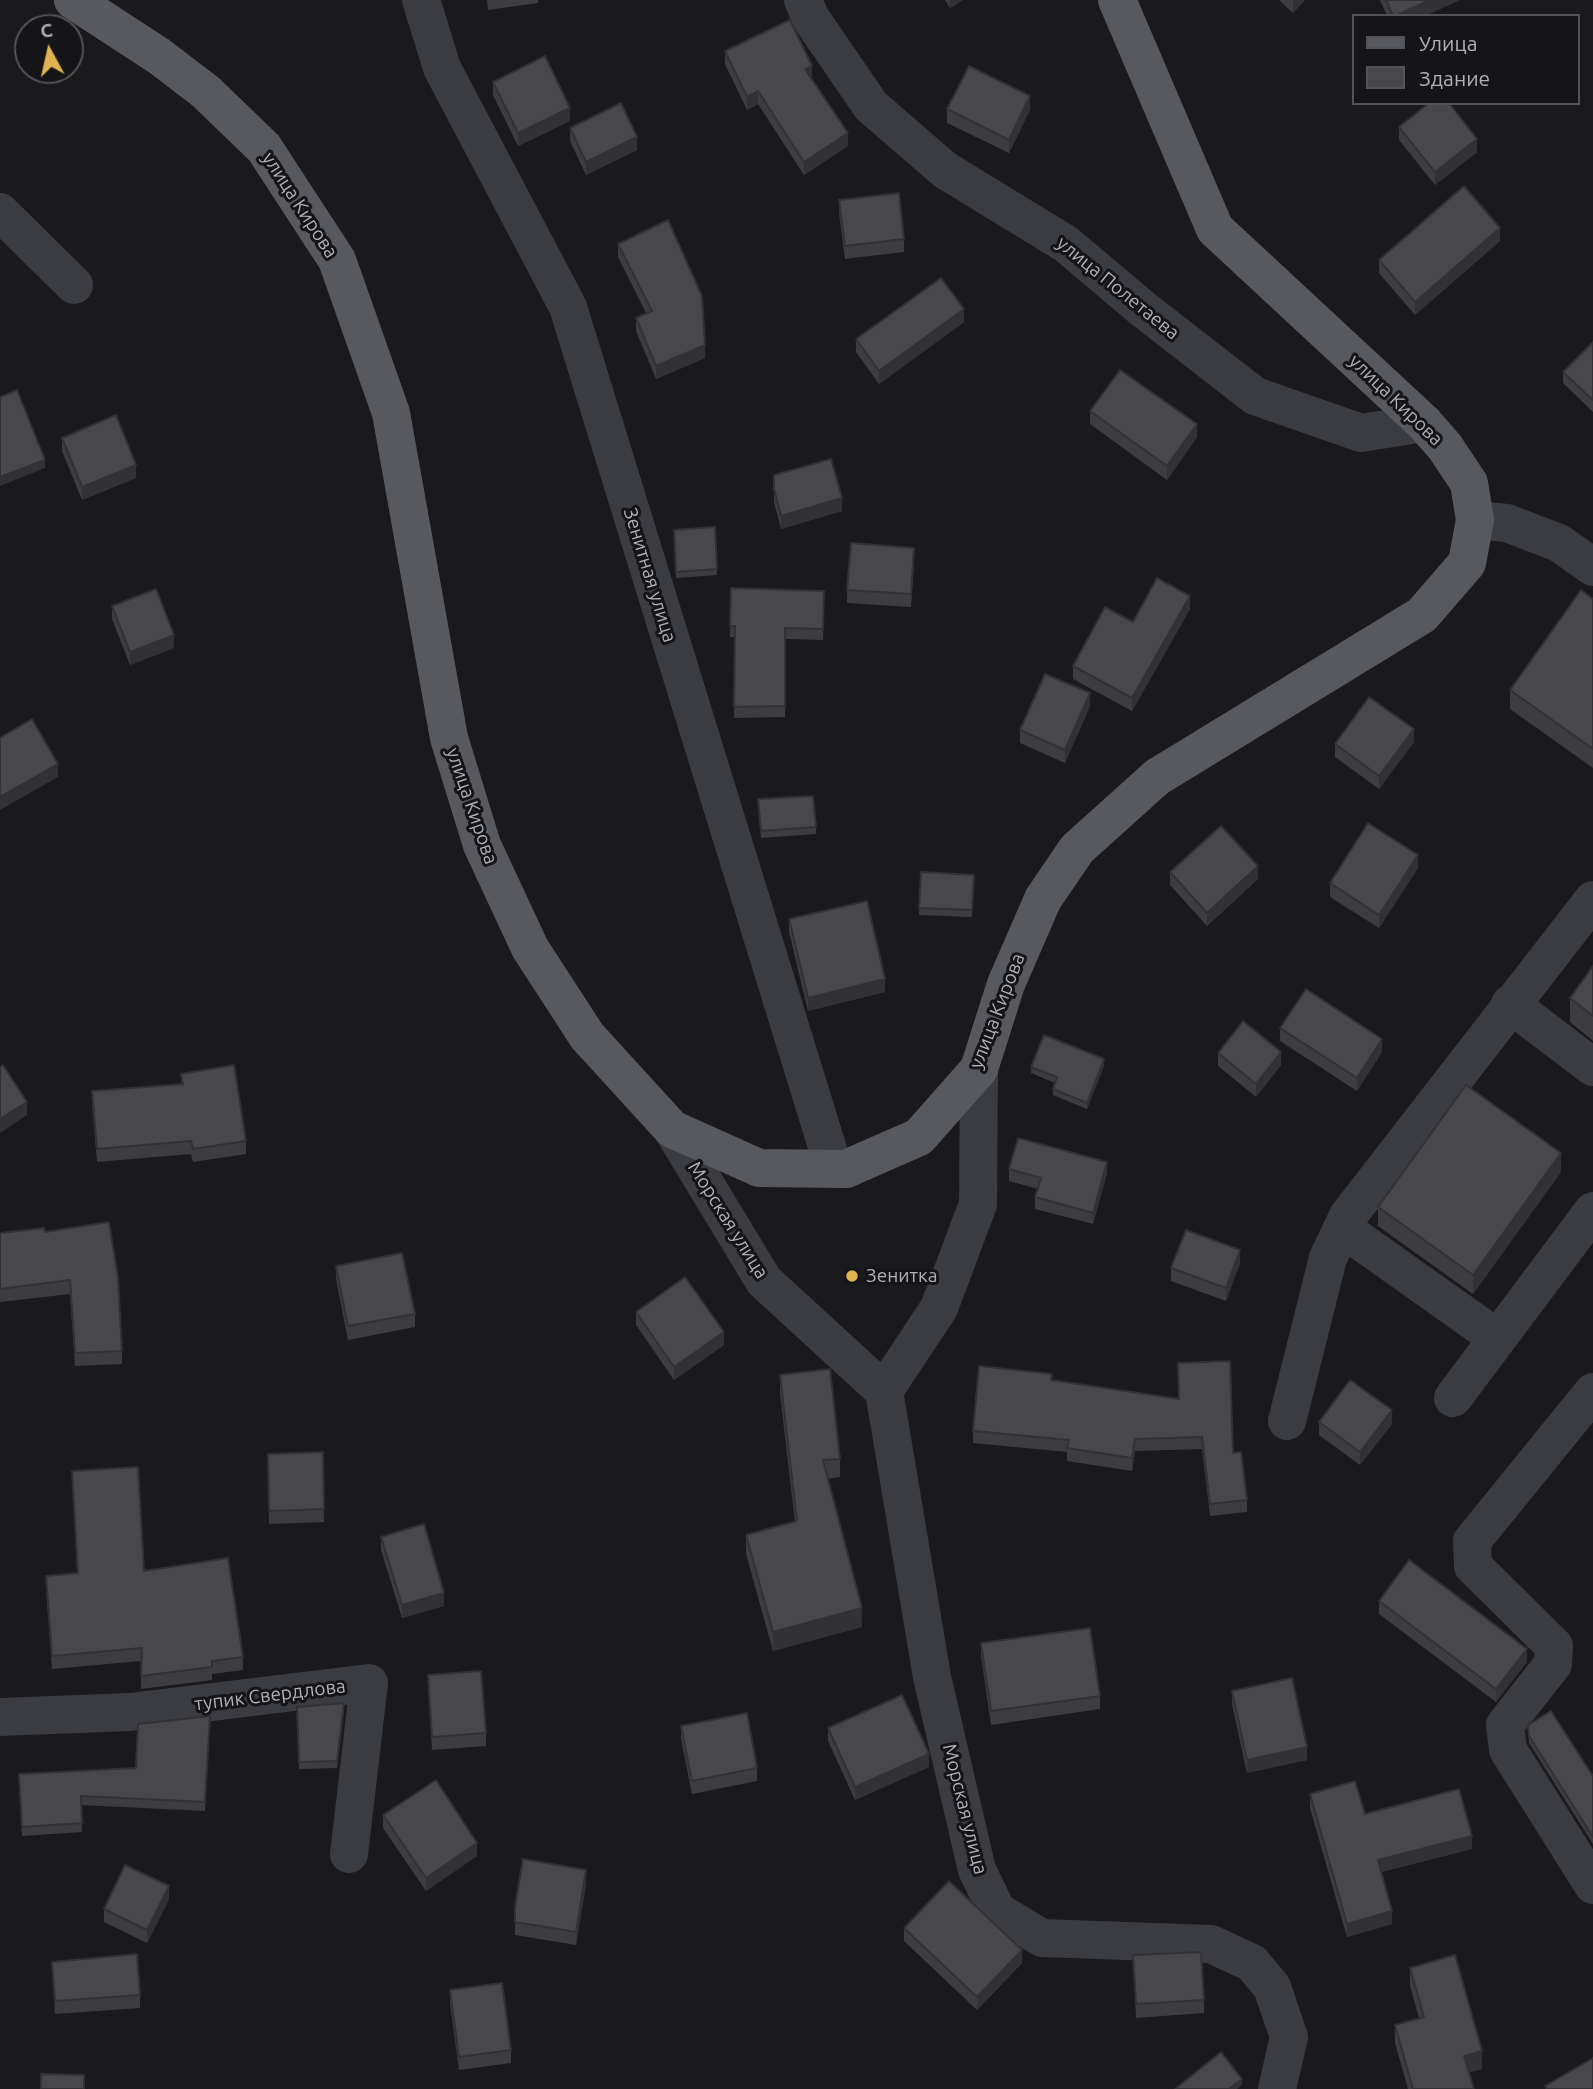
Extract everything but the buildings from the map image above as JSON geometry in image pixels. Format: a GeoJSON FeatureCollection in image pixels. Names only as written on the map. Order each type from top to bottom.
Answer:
{"type":"FeatureCollection","features":[{"type":"Feature","properties":{"kind":"main road","name":"улица Кирова"},"geometry":{"type":"LineString","coordinates":[[73,0],[159,56],[206,92],[264,148],[337,260],[391,414],[449,738],[482,845],[530,948],[587,1036],[672,1129],[759,1168],[846,1170],[919,1137],[979,1069],[1006,984],[1043,898],[1077,849],[1157,777],[1422,615],[1468,563],[1475,520],[1469,483],[1445,447],[1424,423],[1215,229],[1117,0]]}},
{"type":"Feature","properties":{"kind":"street","name":"Зенитная улица"},"geometry":{"type":"LineString","coordinates":[[421,0],[442,68],[568,307],[834,1169]]}},
{"type":"Feature","properties":{"kind":"street","name":"улица Полетаева"},"geometry":{"type":"LineString","coordinates":[[803,0],[810,17],[871,106],[945,170],[1066,243],[1143,309],[1255,396],[1360,433],[1424,423]]}},
{"type":"Feature","properties":{"kind":"street"},"geometry":{"type":"LineString","coordinates":[[0,212],[74,285]]}},
{"type":"Feature","properties":{"kind":"street"},"geometry":{"type":"LineString","coordinates":[[1475,520],[1507,523],[1559,543],[1593,567]]}},
{"type":"Feature","properties":{"kind":"street"},"geometry":{"type":"LineString","coordinates":[[1287,1421],[1328,1258],[1348,1216],[1593,900]]}},
{"type":"Feature","properties":{"kind":"street"},"geometry":{"type":"LineString","coordinates":[[1510,1004],[1593,1067]]}},
{"type":"Feature","properties":{"kind":"street"},"geometry":{"type":"LineString","coordinates":[[884,1391],[939,1308],[978,1204],[979,1069]]}},
{"type":"Feature","properties":{"kind":"street","name":"Морская улица"},"geometry":{"type":"LineString","coordinates":[[672,1129],[764,1281],[884,1391],[932,1676],[977,1870],[997,1911],[1042,1938],[1211,1944],[1252,1963],[1272,1987],[1289,2037],[1277,2089]]}},
{"type":"Feature","properties":{"kind":"street"},"geometry":{"type":"LineString","coordinates":[[1452,1398],[1593,1211]]}},
{"type":"Feature","properties":{"kind":"street"},"geometry":{"type":"LineString","coordinates":[[1342,1228],[1497,1338]]}},
{"type":"Feature","properties":{"kind":"street"},"geometry":{"type":"LineString","coordinates":[[1593,1392],[1472,1541],[1473,1566],[1554,1646],[1553,1664],[1505,1725],[1508,1751],[1593,1885]]}},
{"type":"Feature","properties":{"kind":"street","name":"тупик Свердлова"},"geometry":{"type":"LineString","coordinates":[[0,1717],[130,1712],[369,1683],[349,1854]]}},
{"type":"Feature","properties":{"kind":"place","name":"Зенитка"},"geometry":{"type":"Point","coordinates":[852,1276]}}]}
